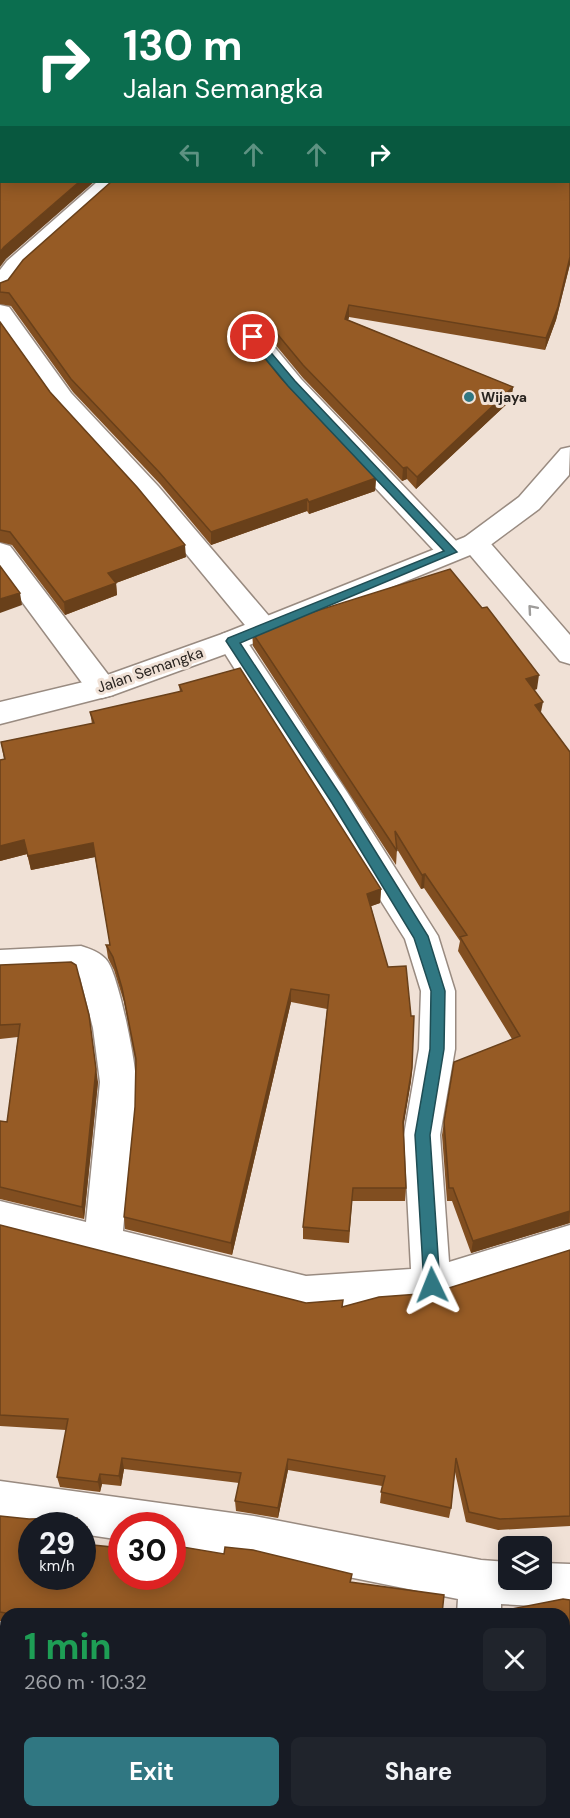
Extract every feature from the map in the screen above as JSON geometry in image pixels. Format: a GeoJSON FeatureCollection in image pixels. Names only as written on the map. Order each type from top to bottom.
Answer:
{"type":"FeatureCollection","features":[{"type":"Feature","properties":{"kind":"street"},"geometry":{"type":"LineString","coordinates":[[0,286],[15,266],[109,183]]}},
{"type":"Feature","properties":{"kind":"street"},"geometry":{"type":"LineString","coordinates":[[0,312],[62,398],[149,492],[264,628]]}},
{"type":"Feature","properties":{"kind":"street"},"geometry":{"type":"LineString","coordinates":[[253,337],[292,384],[570,654]]}},
{"type":"Feature","properties":{"kind":"street","name":"Jalan Semangka"},"geometry":{"type":"LineString","coordinates":[[0,713],[102,688],[232,641],[463,548],[529,503],[560,469],[570,454]]}},
{"type":"Feature","properties":{"kind":"street"},"geometry":{"type":"LineString","coordinates":[[0,552],[102,688]]}},
{"type":"Feature","properties":{"kind":"street"},"geometry":{"type":"LineString","coordinates":[[232,641],[421,936],[438,991],[437,1049],[422,1135],[432,1285]]}},
{"type":"Feature","properties":{"kind":"street"},"geometry":{"type":"LineString","coordinates":[[0,963],[81,959],[95,970],[110,1028],[118,1082],[103,1244]]}},
{"type":"Feature","properties":{"kind":"street"},"geometry":{"type":"LineString","coordinates":[[0,1218],[306,1294],[432,1285],[570,1242]]}},
{"type":"Feature","properties":{"kind":"street"},"geometry":{"type":"LineString","coordinates":[[0,1502],[108,1517]]}},
{"type":"Feature","properties":{"kind":"street"},"geometry":{"type":"LineString","coordinates":[[186,1528],[254,1537],[480,1598],[570,1587]]}},
{"type":"Feature","properties":{"kind":"building"},"geometry":{"type":"Polygon","coordinates":[[[0,183],[78,183],[4,247],[0,252],[0,183]]]}},
{"type":"Feature","properties":{"kind":"building"},"geometry":{"type":"Polygon","coordinates":[[[110,183],[570,183],[570,257],[558,307],[546,338],[349,305],[345,319],[513,387],[417,477],[407,467],[403,468],[303,365],[264,318],[253,315],[243,317],[239,326],[281,378],[376,478],[309,502],[307,499],[211,532],[159,472],[71,379],[9,293],[0,292],[0,283],[8,280],[23,260],[110,183]]]}},
{"type":"Feature","properties":{"kind":"building"},"geometry":{"type":"Polygon","coordinates":[[[0,322],[50,392],[137,487],[185,545],[108,573],[116,583],[64,602],[10,532],[0,530],[0,322]]]}},
{"type":"Feature","properties":{"kind":"building"},"geometry":{"type":"Polygon","coordinates":[[[0,566],[20,593],[0,599],[0,566]]]}},
{"type":"Feature","properties":{"kind":"building"},"geometry":{"type":"Polygon","coordinates":[[[450,569],[482,608],[487,607],[539,675],[526,679],[543,702],[535,705],[570,752],[570,1211],[473,1241],[453,1188],[449,1188],[444,1122],[454,1062],[520,1036],[460,937],[467,935],[425,874],[422,875],[395,831],[397,851],[252,632],[305,612],[307,614],[450,569]]]}},
{"type":"Feature","properties":{"kind":"building"},"geometry":{"type":"Polygon","coordinates":[[[240,668],[381,889],[367,894],[388,967],[406,966],[411,1016],[414,1016],[412,1068],[403,1122],[406,1188],[353,1188],[349,1231],[303,1227],[329,995],[291,989],[231,1243],[124,1217],[135,1107],[136,1059],[122,988],[113,957],[106,945],[110,945],[93,843],[28,856],[24,840],[0,846],[0,760],[5,759],[1,742],[94,723],[90,712],[182,691],[179,685],[240,668]]]}},
{"type":"Feature","properties":{"kind":"building"},"geometry":{"type":"Polygon","coordinates":[[[71,962],[76,965],[89,1015],[96,1069],[82,1207],[0,1187],[0,1121],[7,1122],[20,1024],[0,1025],[0,965],[71,962]]]}},
{"type":"Feature","properties":{"kind":"building"},"geometry":{"type":"Polygon","coordinates":[[[0,1225],[306,1303],[343,1300],[342,1307],[379,1297],[433,1293],[570,1250],[570,1516],[500,1519],[469,1512],[456,1458],[451,1508],[381,1492],[385,1476],[288,1459],[278,1508],[235,1501],[241,1473],[122,1458],[119,1476],[100,1474],[98,1482],[57,1477],[68,1419],[0,1415],[0,1225]]]}},
{"type":"Feature","properties":{"kind":"building"},"geometry":{"type":"Polygon","coordinates":[[[0,1516],[18,1518],[18,1590],[96,1590],[96,1545],[108,1547],[108,1590],[186,1590],[186,1548],[224,1554],[225,1547],[253,1550],[352,1574],[350,1582],[444,1595],[443,1608],[0,1608],[0,1516]]]}},
{"type":"Feature","properties":{"kind":"building"},"geometry":{"type":"Polygon","coordinates":[[[563,1599],[570,1600],[570,1608],[517,1608],[563,1599]]]}},
{"type":"Feature","properties":{"kind":"place","name":"Wijaya"},"geometry":{"type":"Point","coordinates":[469,397]}},
{"type":"Feature","properties":{"kind":"route"},"geometry":{"type":"LineString","coordinates":[[253,337],[292,384],[452,552],[232,641],[421,936],[438,991],[437,1049],[422,1135],[432,1285]]}}]}
